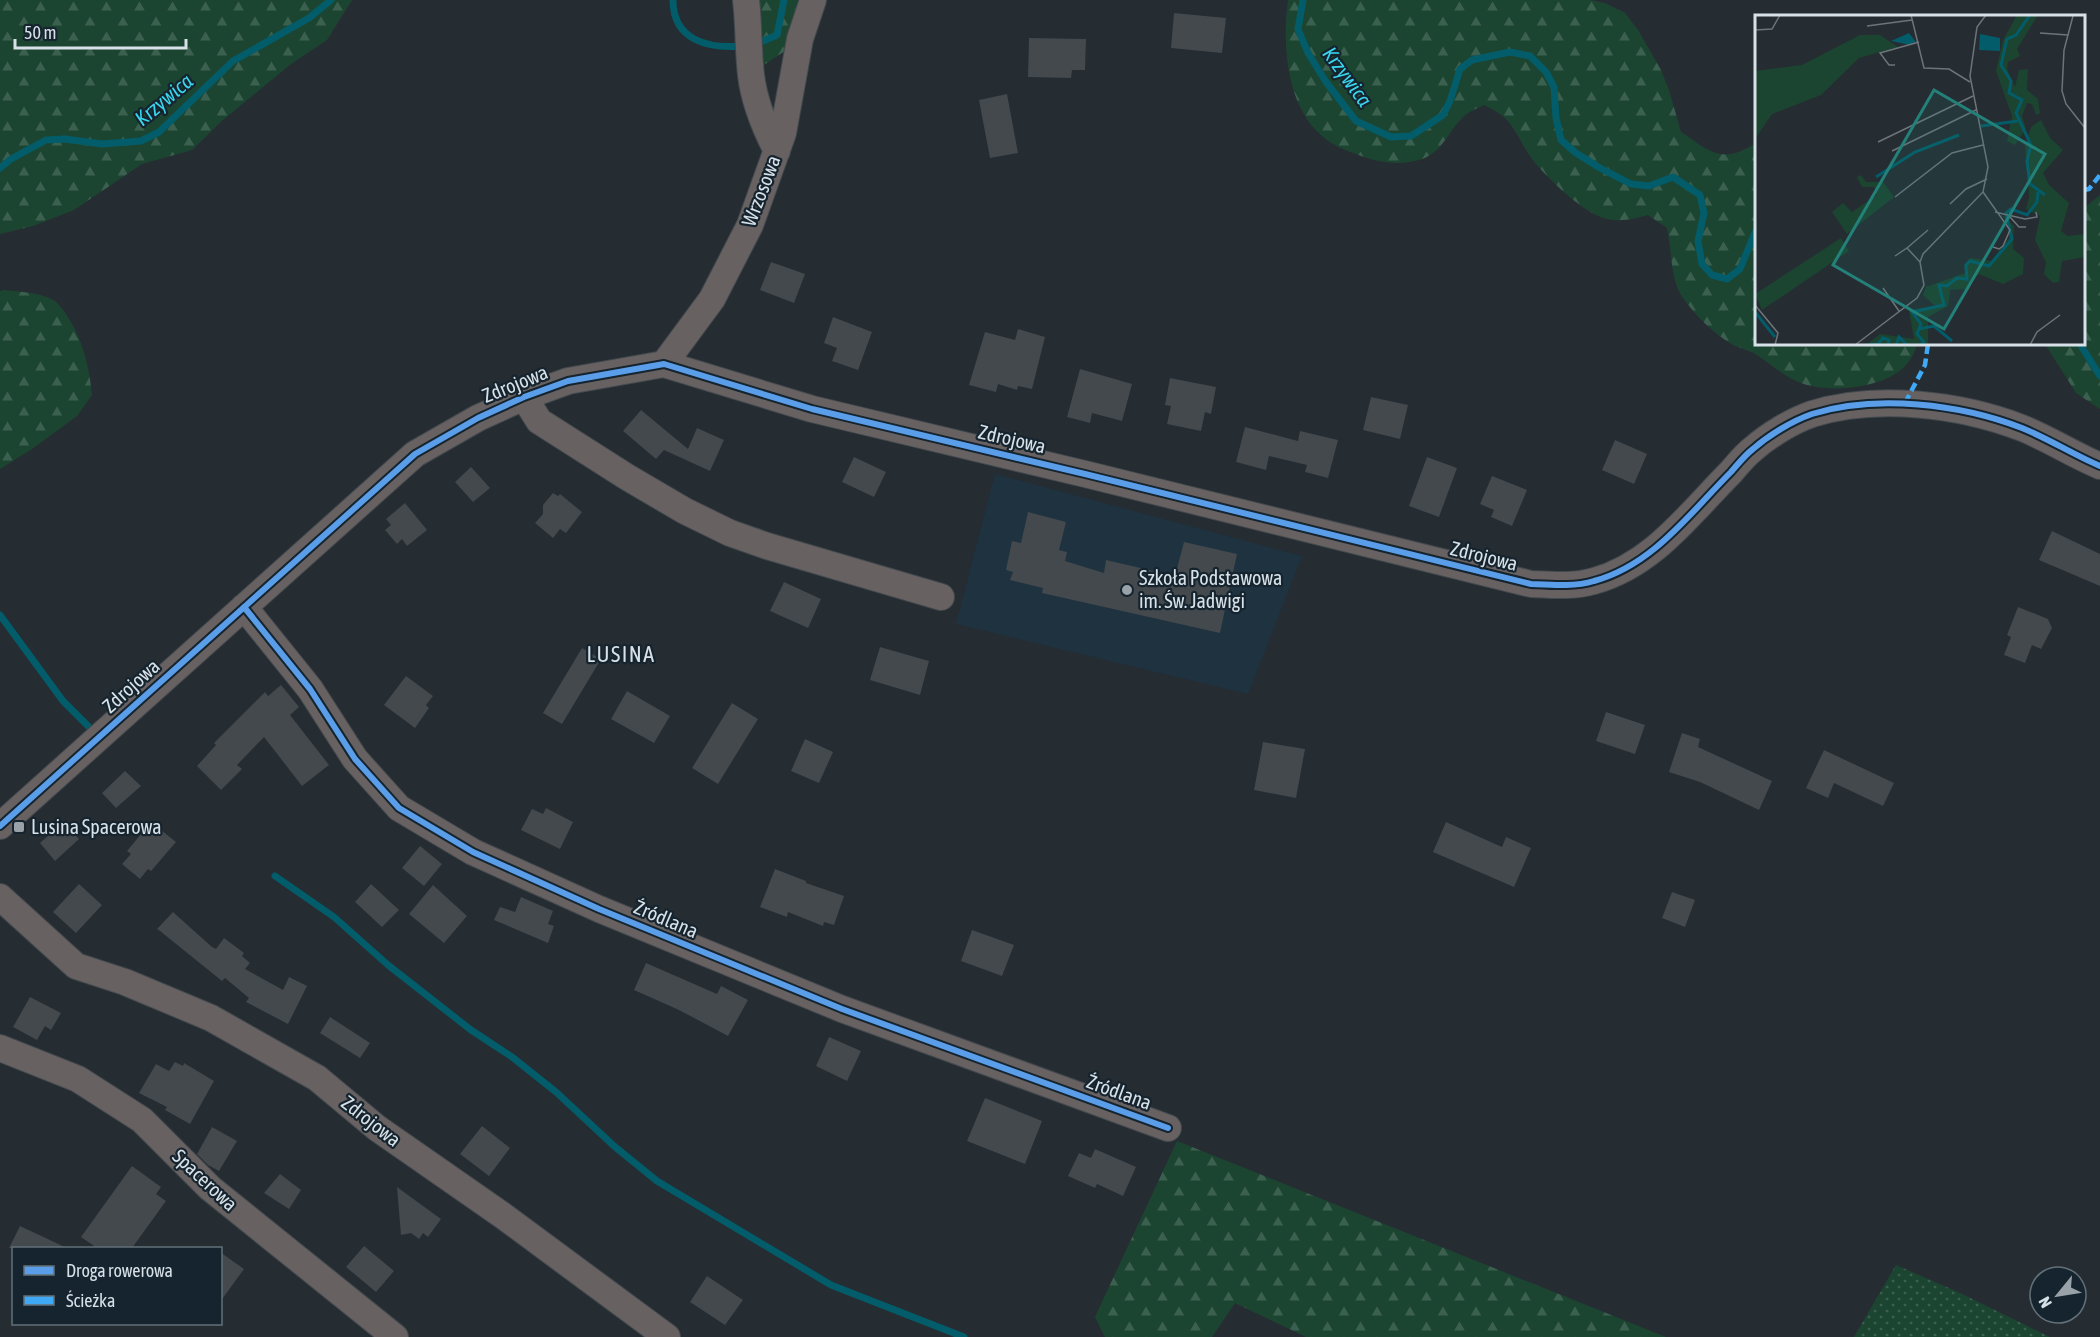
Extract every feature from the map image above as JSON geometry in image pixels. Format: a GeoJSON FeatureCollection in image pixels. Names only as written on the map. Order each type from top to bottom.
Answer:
{"type":"FeatureCollection","features":[{"type":"Feature","properties":{"kind":"street","name":"Wrzosowa"},"geometry":{"type":"LineString","coordinates":[[664,364],[711,299],[750,225],[783,133],[800,39],[813,0]]}},
{"type":"Feature","properties":{"kind":"street"},"geometry":{"type":"LineString","coordinates":[[747,9],[751,76],[758,106],[777,151]]}},
{"type":"Feature","properties":{"kind":"street","name":"Zdrojowa"},"geometry":{"type":"LineString","coordinates":[[0,826],[415,454],[478,418],[524,397],[568,381],[664,364],[812,409],[1531,584],[1593,582],[1624,570],[1650,554],[1673,533],[1753,449],[1785,427],[1810,415],[1843,406],[1905,403],[1962,411],[2022,428],[2100,466]]}},
{"type":"Feature","properties":{"kind":"street"},"geometry":{"type":"LineString","coordinates":[[524,397],[539,421],[637,483],[685,511],[730,533],[941,597]]}},
{"type":"Feature","properties":{"kind":"street","name":"Źródlana"},"geometry":{"type":"LineString","coordinates":[[244,607],[310,689],[355,759],[399,808],[473,852],[609,913],[842,1009],[1168,1128]]}},
{"type":"Feature","properties":{"kind":"street","name":"Zdrojowa"},"geometry":{"type":"LineString","coordinates":[[0,897],[76,966],[125,982],[211,1018],[317,1078],[377,1128],[502,1215],[667,1337]]}},
{"type":"Feature","properties":{"kind":"street","name":"Spacerowa"},"geometry":{"type":"LineString","coordinates":[[0,1048],[78,1078],[142,1120],[210,1188],[395,1337]]}},
{"type":"Feature","properties":{"kind":"shaded area","name":"Szkoła Podstawowa im. Św. Jadwigi"},"geometry":{"type":"Polygon","coordinates":[[[995,474],[1302,556],[1248,694],[956,624],[995,474]]]}},
{"type":"Feature","properties":{"kind":"green space"},"geometry":{"type":"Polygon","coordinates":[[[0,0],[352,0],[327,40],[291,64],[223,120],[192,150],[142,164],[74,210],[33,226],[0,234],[0,0]]]}},
{"type":"Feature","properties":{"kind":"green space"},"geometry":{"type":"Polygon","coordinates":[[[760,0],[806,0],[788,49],[764,65],[759,7],[760,0]]]}},
{"type":"Feature","properties":{"kind":"green space"},"geometry":{"type":"Polygon","coordinates":[[[1288,0],[1590,0],[1605,3],[1625,13],[1638,30],[1661,70],[1681,132],[1717,153],[1734,153],[1755,144],[1755,345],[1917,345],[1915,351],[1897,373],[1867,385],[1823,388],[1792,379],[1754,353],[1733,345],[1719,336],[1688,305],[1676,283],[1667,228],[1648,215],[1628,220],[1612,220],[1598,216],[1577,203],[1539,167],[1504,117],[1484,105],[1464,116],[1433,153],[1419,160],[1403,163],[1379,161],[1352,153],[1334,144],[1313,127],[1295,95],[1287,57],[1288,0]]]}},
{"type":"Feature","properties":{"kind":"green space"},"geometry":{"type":"Polygon","coordinates":[[[2100,195],[2100,409],[2076,393],[2046,345],[2085,345],[2085,207],[2100,195]]]}},
{"type":"Feature","properties":{"kind":"green space"},"geometry":{"type":"Polygon","coordinates":[[[0,291],[43,296],[55,301],[64,311],[80,341],[87,362],[92,395],[77,416],[0,469],[0,291]]]}},
{"type":"Feature","properties":{"kind":"green space"},"geometry":{"type":"Polygon","coordinates":[[[1177,1141],[1666,1337],[1306,1337],[1235,1303],[1212,1337],[1105,1337],[1095,1317],[1177,1141]]]}},
{"type":"Feature","properties":{"kind":"green space"},"geometry":{"type":"Polygon","coordinates":[[[1896,1265],[1958,1292],[2050,1337],[1854,1337],[1896,1265]]]}},
{"type":"Feature","properties":{"kind":"building"},"geometry":{"type":"Polygon","coordinates":[[[1174,13],[1226,18],[1222,53],[1171,48],[1174,13]]]}},
{"type":"Feature","properties":{"kind":"building"},"geometry":{"type":"Polygon","coordinates":[[[1029,38],[1086,39],[1085,70],[1072,70],[1071,78],[1028,77],[1029,38]]]}},
{"type":"Feature","properties":{"kind":"building"},"geometry":{"type":"Polygon","coordinates":[[[1007,94],[1018,153],[990,158],[979,100],[1007,94]]]}},
{"type":"Feature","properties":{"kind":"building"},"geometry":{"type":"Polygon","coordinates":[[[771,262],[805,274],[794,303],[760,290],[771,262]]]}},
{"type":"Feature","properties":{"kind":"building"},"geometry":{"type":"Polygon","coordinates":[[[833,317],[872,332],[858,370],[832,361],[837,348],[824,343],[833,317]]]}},
{"type":"Feature","properties":{"kind":"building"},"geometry":{"type":"Polygon","coordinates":[[[1018,329],[1045,337],[1032,389],[1018,386],[1017,390],[998,384],[996,392],[969,385],[985,332],[1015,340],[1018,329]]]}},
{"type":"Feature","properties":{"kind":"building"},"geometry":{"type":"Polygon","coordinates":[[[1080,369],[1132,384],[1122,421],[1092,413],[1090,423],[1067,417],[1080,369]]]}},
{"type":"Feature","properties":{"kind":"building"},"geometry":{"type":"Polygon","coordinates":[[[1170,378],[1216,387],[1211,414],[1205,412],[1201,431],[1167,424],[1171,406],[1165,405],[1170,378]]]}},
{"type":"Feature","properties":{"kind":"building"},"geometry":{"type":"Polygon","coordinates":[[[1371,397],[1408,405],[1400,439],[1363,430],[1371,397]]]}},
{"type":"Feature","properties":{"kind":"building"},"geometry":{"type":"Polygon","coordinates":[[[641,410],[688,449],[697,428],[724,440],[710,471],[664,450],[656,459],[623,431],[641,410]]]}},
{"type":"Feature","properties":{"kind":"building"},"geometry":{"type":"Polygon","coordinates":[[[1245,427],[1298,441],[1300,431],[1338,440],[1328,478],[1305,472],[1307,465],[1269,456],[1266,470],[1236,462],[1245,427]]]}},
{"type":"Feature","properties":{"kind":"building"},"geometry":{"type":"Polygon","coordinates":[[[1615,440],[1647,454],[1634,484],[1602,470],[1615,440]]]}},
{"type":"Feature","properties":{"kind":"building"},"geometry":{"type":"Polygon","coordinates":[[[854,457],[886,472],[874,497],[842,482],[854,457]]]}},
{"type":"Feature","properties":{"kind":"building"},"geometry":{"type":"Polygon","coordinates":[[[1427,457],[1457,468],[1439,517],[1409,506],[1427,457]]]}},
{"type":"Feature","properties":{"kind":"building"},"geometry":{"type":"Polygon","coordinates":[[[471,467],[490,488],[473,502],[455,482],[471,467]]]}},
{"type":"Feature","properties":{"kind":"building"},"geometry":{"type":"Polygon","coordinates":[[[1492,476],[1527,490],[1512,526],[1491,517],[1494,510],[1480,504],[1492,476]]]}},
{"type":"Feature","properties":{"kind":"building"},"geometry":{"type":"Polygon","coordinates":[[[553,493],[558,496],[560,494],[582,512],[566,533],[560,529],[553,538],[535,523],[543,514],[543,505],[553,493]]]}},
{"type":"Feature","properties":{"kind":"building"},"geometry":{"type":"Polygon","coordinates":[[[405,503],[427,530],[407,546],[402,539],[397,544],[385,530],[391,525],[386,519],[405,503]]]}},
{"type":"Feature","properties":{"kind":"building","name":"Szkoła Podstawowa im. Św. Jadwigi"},"geometry":{"type":"Polygon","coordinates":[[[1028,512],[1066,522],[1059,550],[1067,552],[1065,561],[1104,573],[1106,560],[1175,576],[1184,542],[1237,554],[1220,633],[1042,593],[1043,588],[1010,580],[1013,572],[1006,570],[1012,541],[1021,543],[1028,512]]]}},
{"type":"Feature","properties":{"kind":"building"},"geometry":{"type":"Polygon","coordinates":[[[2052,531],[2100,554],[2100,586],[2039,560],[2052,531]]]}},
{"type":"Feature","properties":{"kind":"building"},"geometry":{"type":"Polygon","coordinates":[[[784,582],[821,599],[808,628],[770,611],[784,582]]]}},
{"type":"Feature","properties":{"kind":"building"},"geometry":{"type":"Polygon","coordinates":[[[2018,607],[2048,619],[2052,628],[2041,649],[2032,645],[2025,663],[2004,655],[2011,637],[2007,635],[2018,607]]]}},
{"type":"Feature","properties":{"kind":"building"},"geometry":{"type":"Polygon","coordinates":[[[880,647],[929,661],[920,695],[870,680],[880,647]]]}},
{"type":"Feature","properties":{"kind":"building"},"geometry":{"type":"Polygon","coordinates":[[[582,648],[601,659],[562,724],[543,713],[582,648]]]}},
{"type":"Feature","properties":{"kind":"building"},"geometry":{"type":"Polygon","coordinates":[[[406,676],[433,696],[426,705],[429,708],[415,728],[384,705],[406,676]]]}},
{"type":"Feature","properties":{"kind":"building"},"geometry":{"type":"Polygon","coordinates":[[[281,685],[299,707],[290,715],[329,765],[302,786],[264,737],[237,765],[242,769],[221,790],[197,766],[216,745],[214,743],[265,692],[268,696],[281,685]]]}},
{"type":"Feature","properties":{"kind":"building"},"geometry":{"type":"Polygon","coordinates":[[[627,691],[670,716],[654,743],[611,719],[627,691]]]}},
{"type":"Feature","properties":{"kind":"building"},"geometry":{"type":"Polygon","coordinates":[[[732,703],[758,719],[718,784],[692,768],[732,703]]]}},
{"type":"Feature","properties":{"kind":"building"},"geometry":{"type":"Polygon","coordinates":[[[1606,712],[1645,725],[1635,754],[1596,741],[1606,712]]]}},
{"type":"Feature","properties":{"kind":"building"},"geometry":{"type":"Polygon","coordinates":[[[1682,733],[1700,739],[1698,747],[1772,781],[1759,810],[1700,782],[1669,772],[1682,733]]]}},
{"type":"Feature","properties":{"kind":"building"},"geometry":{"type":"Polygon","coordinates":[[[805,739],[833,752],[819,783],[791,771],[805,739]]]}},
{"type":"Feature","properties":{"kind":"building"},"geometry":{"type":"Polygon","coordinates":[[[1263,742],[1305,749],[1296,798],[1254,790],[1263,742]]]}},
{"type":"Feature","properties":{"kind":"building"},"geometry":{"type":"Polygon","coordinates":[[[1824,750],[1894,783],[1883,806],[1834,783],[1828,798],[1806,788],[1824,750]]]}},
{"type":"Feature","properties":{"kind":"building"},"geometry":{"type":"Polygon","coordinates":[[[125,771],[141,786],[116,808],[102,793],[125,771]]]}},
{"type":"Feature","properties":{"kind":"building"},"geometry":{"type":"Polygon","coordinates":[[[546,808],[573,822],[560,849],[521,830],[532,809],[543,814],[546,808]]]}},
{"type":"Feature","properties":{"kind":"building"},"geometry":{"type":"Polygon","coordinates":[[[64,822],[79,839],[55,861],[40,843],[64,822]]]}},
{"type":"Feature","properties":{"kind":"building"},"geometry":{"type":"Polygon","coordinates":[[[151,822],[176,842],[151,871],[148,869],[140,879],[122,864],[131,854],[127,851],[151,822]]]}},
{"type":"Feature","properties":{"kind":"building"},"geometry":{"type":"Polygon","coordinates":[[[1446,822],[1502,847],[1506,837],[1531,848],[1514,887],[1433,852],[1446,822]]]}},
{"type":"Feature","properties":{"kind":"building"},"geometry":{"type":"Polygon","coordinates":[[[420,846],[442,864],[424,886],[402,868],[420,846]]]}},
{"type":"Feature","properties":{"kind":"building"},"geometry":{"type":"Polygon","coordinates":[[[775,869],[844,896],[834,925],[824,922],[823,926],[788,912],[787,917],[760,907],[775,869]]]}},
{"type":"Feature","properties":{"kind":"building"},"geometry":{"type":"Polygon","coordinates":[[[79,884],[102,905],[76,933],[53,912],[79,884]]]}},
{"type":"Feature","properties":{"kind":"building"},"geometry":{"type":"Polygon","coordinates":[[[371,884],[399,910],[382,927],[355,902],[371,884]]]}},
{"type":"Feature","properties":{"kind":"building"},"geometry":{"type":"Polygon","coordinates":[[[433,885],[467,916],[444,943],[409,914],[433,885]]]}},
{"type":"Feature","properties":{"kind":"building"},"geometry":{"type":"Polygon","coordinates":[[[1672,892],[1695,900],[1685,927],[1662,918],[1672,892]]]}},
{"type":"Feature","properties":{"kind":"building"},"geometry":{"type":"Polygon","coordinates":[[[521,897],[553,911],[548,924],[554,926],[548,943],[494,920],[500,907],[515,912],[521,897]]]}},
{"type":"Feature","properties":{"kind":"building"},"geometry":{"type":"Polygon","coordinates":[[[173,912],[212,947],[216,949],[224,938],[244,953],[242,956],[250,963],[245,969],[283,990],[289,977],[307,986],[288,1024],[246,1002],[249,998],[225,978],[222,981],[157,929],[173,912]]]}},
{"type":"Feature","properties":{"kind":"building"},"geometry":{"type":"Polygon","coordinates":[[[972,930],[1014,945],[1002,976],[961,961],[972,930]]]}},
{"type":"Feature","properties":{"kind":"building"},"geometry":{"type":"Polygon","coordinates":[[[646,963],[717,994],[721,986],[748,1000],[728,1036],[679,1010],[634,990],[646,963]]]}},
{"type":"Feature","properties":{"kind":"building"},"geometry":{"type":"Polygon","coordinates":[[[30,997],[61,1013],[51,1030],[45,1026],[37,1040],[13,1027],[30,997]]]}},
{"type":"Feature","properties":{"kind":"building"},"geometry":{"type":"Polygon","coordinates":[[[330,1017],[370,1043],[360,1058],[320,1033],[330,1017]]]}},
{"type":"Feature","properties":{"kind":"building"},"geometry":{"type":"Polygon","coordinates":[[[829,1037],[861,1051],[847,1081],[816,1066],[829,1037]]]}},
{"type":"Feature","properties":{"kind":"building"},"geometry":{"type":"Polygon","coordinates":[[[175,1062],[183,1066],[184,1063],[214,1081],[190,1124],[165,1110],[167,1107],[139,1093],[156,1064],[169,1071],[175,1062]]]}},
{"type":"Feature","properties":{"kind":"building"},"geometry":{"type":"Polygon","coordinates":[[[985,1098],[1042,1121],[1025,1164],[967,1141],[985,1098]]]}},
{"type":"Feature","properties":{"kind":"building"},"geometry":{"type":"Polygon","coordinates":[[[482,1126],[510,1148],[489,1176],[460,1154],[482,1126]]]}},
{"type":"Feature","properties":{"kind":"building"},"geometry":{"type":"Polygon","coordinates":[[[212,1127],[237,1141],[219,1171],[208,1165],[197,1154],[212,1127]]]}},
{"type":"Feature","properties":{"kind":"building"},"geometry":{"type":"Polygon","coordinates":[[[1095,1149],[1136,1167],[1123,1196],[1097,1184],[1095,1188],[1068,1176],[1079,1153],[1091,1158],[1095,1149]]]}},
{"type":"Feature","properties":{"kind":"building"},"geometry":{"type":"Polygon","coordinates":[[[132,1166],[161,1187],[156,1194],[166,1201],[133,1247],[96,1247],[81,1237],[132,1166]]]}},
{"type":"Feature","properties":{"kind":"building"},"geometry":{"type":"Polygon","coordinates":[[[280,1174],[301,1190],[289,1209],[264,1193],[280,1174]]]}},
{"type":"Feature","properties":{"kind":"building"},"geometry":{"type":"Polygon","coordinates":[[[397,1187],[441,1219],[428,1237],[423,1233],[419,1239],[411,1233],[401,1235],[397,1187]]]}},
{"type":"Feature","properties":{"kind":"building"},"geometry":{"type":"Polygon","coordinates":[[[20,1226],[65,1247],[12,1247],[9,1248],[20,1226]]]}},
{"type":"Feature","properties":{"kind":"building"},"geometry":{"type":"Polygon","coordinates":[[[364,1246],[394,1271],[376,1292],[346,1267],[364,1246]]]}},
{"type":"Feature","properties":{"kind":"building"},"geometry":{"type":"Polygon","coordinates":[[[222,1253],[244,1269],[222,1299],[222,1253]]]}},
{"type":"Feature","properties":{"kind":"building"},"geometry":{"type":"Polygon","coordinates":[[[707,1276],[743,1300],[725,1325],[690,1302],[707,1276]]]}},
{"type":"Feature","properties":{"kind":"waterway","name":"Krzywica"},"geometry":{"type":"LineString","coordinates":[[0,168],[11,159],[46,140],[65,139],[102,144],[141,141],[159,132],[233,61],[309,18],[331,0]]}},
{"type":"Feature","properties":{"kind":"waterway","name":"Krzywica"},"geometry":{"type":"LineString","coordinates":[[673,0],[679,25],[695,40],[718,46],[743,46]]}},
{"type":"Feature","properties":{"kind":"waterway","name":"Krzywica"},"geometry":{"type":"LineString","coordinates":[[754,45],[777,35],[784,0]]}},
{"type":"Feature","properties":{"kind":"waterway","name":"Krzywica"},"geometry":{"type":"LineString","coordinates":[[1303,0],[1298,29],[1308,53],[1326,82],[1356,121],[1391,137],[1411,136],[1443,115],[1460,69],[1472,60],[1510,52],[1530,56],[1546,72],[1554,87],[1556,118],[1561,140],[1576,153],[1631,184],[1649,186],[1673,177],[1700,195],[1704,213],[1698,241],[1702,264],[1712,275],[1727,279],[1740,269],[1755,232]]}},
{"type":"Feature","properties":{"kind":"waterway","name":"Krzywica"},"geometry":{"type":"LineString","coordinates":[[2081,345],[2100,376]]}},
{"type":"Feature","properties":{"kind":"waterway"},"geometry":{"type":"LineString","coordinates":[[0,615],[63,701],[89,727]]}},
{"type":"Feature","properties":{"kind":"waterway"},"geometry":{"type":"LineString","coordinates":[[275,876],[334,917],[388,965],[556,1092],[614,1146],[657,1181],[831,1285],[964,1337]]}},
{"type":"Feature","properties":{"kind":"marked path"},"geometry":{"type":"LineString","coordinates":[[2085,190],[2089,189],[2100,175]]}},
{"type":"Feature","properties":{"kind":"marked path"},"geometry":{"type":"LineString","coordinates":[[1905,403],[1925,365],[1928,345]]}},
{"type":"Feature","properties":{"kind":"cycle path"},"geometry":{"type":"LineString","coordinates":[[0,826],[415,454],[478,418],[524,397],[568,381],[664,364],[812,409],[1531,584],[1587,583],[1635,563],[1669,536],[1759,444],[1797,420],[1837,408],[1863,404],[1918,404],[1972,413],[2022,428],[2100,466]]}},
{"type":"Feature","properties":{"kind":"cycle path"},"geometry":{"type":"LineString","coordinates":[[244,607],[310,689],[355,759],[399,808],[473,852],[599,909],[842,1009],[1168,1128]]}},
{"type":"Feature","properties":{"kind":"place","name":"Szkoła Podstawowa im. Św. Jadwigi"},"geometry":{"type":"Point","coordinates":[1127,590]}},
{"type":"Feature","properties":{"kind":"place","name":"Lusina Spacerowa"},"geometry":{"type":"Point","coordinates":[19,827]}},
{"type":"Feature","properties":{"kind":"district","name":"LUSINA"},"geometry":{"type":"Point","coordinates":[621,654]}}]}
